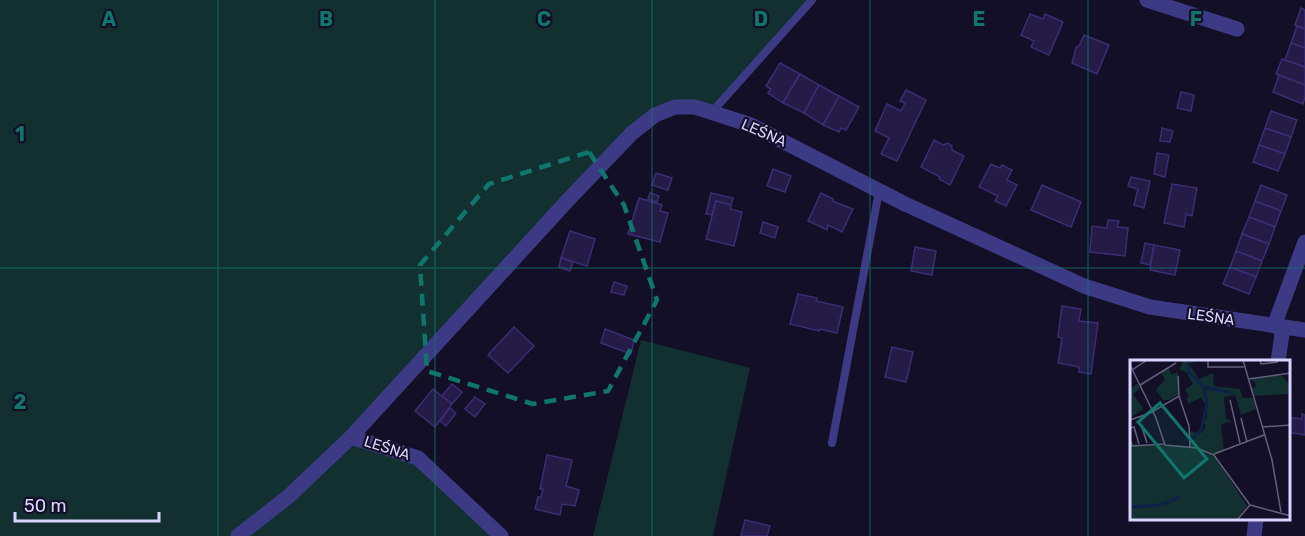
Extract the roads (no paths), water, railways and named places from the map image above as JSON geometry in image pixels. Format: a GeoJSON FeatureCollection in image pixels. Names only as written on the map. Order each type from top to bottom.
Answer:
{"type":"FeatureCollection","features":[{"type":"Feature","properties":{"kind":"street"},"geometry":{"type":"LineString","coordinates":[[1147,0],[1237,29]]}},
{"type":"Feature","properties":{"kind":"street","name":"LEŚNA"},"geometry":{"type":"LineString","coordinates":[[238,536],[289,496],[351,437],[632,133],[655,115],[675,107],[695,106],[751,125],[879,191],[1084,286],[1150,308],[1305,330]]}},
{"type":"Feature","properties":{"kind":"street"},"geometry":{"type":"LineString","coordinates":[[1278,360],[1279,326],[1305,242]]}},
{"type":"Feature","properties":{"kind":"street","name":"LEŚNA"},"geometry":{"type":"LineString","coordinates":[[351,437],[418,458],[501,536]]}},
{"type":"Feature","properties":{"kind":"street"},"geometry":{"type":"LineString","coordinates":[[1254,536],[1256,521]]}},
{"type":"Feature","properties":{"kind":"lane"},"geometry":{"type":"LineString","coordinates":[[712,112],[812,0]]}},
{"type":"Feature","properties":{"kind":"lane"},"geometry":{"type":"LineString","coordinates":[[832,443],[879,191]]}}]}
